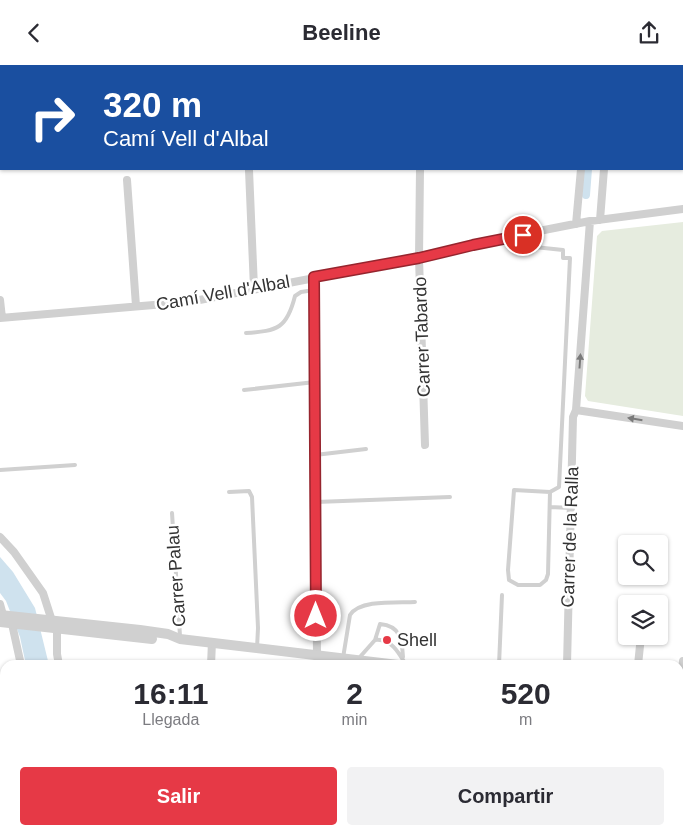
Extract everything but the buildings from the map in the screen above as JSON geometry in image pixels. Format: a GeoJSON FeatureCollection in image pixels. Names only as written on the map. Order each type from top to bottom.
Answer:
{"type":"FeatureCollection","features":[{"type":"Feature","properties":{"kind":"street"},"geometry":{"type":"LineString","coordinates":[[249,170],[254,288]]}},
{"type":"Feature","properties":{"kind":"street","name":"Carrer Tabardo"},"geometry":{"type":"LineString","coordinates":[[420,170],[419,258],[425,445]]}},
{"type":"Feature","properties":{"kind":"street"},"geometry":{"type":"LineString","coordinates":[[576,224],[581,170]]}},
{"type":"Feature","properties":{"kind":"street"},"geometry":{"type":"LineString","coordinates":[[600,219],[604,170]]}},
{"type":"Feature","properties":{"kind":"street"},"geometry":{"type":"LineString","coordinates":[[127,180],[136,306]]}},
{"type":"Feature","properties":{"kind":"street","name":"Camí Vell d'Albal"},"geometry":{"type":"LineString","coordinates":[[1,318],[189,301],[419,258],[600,219],[683,209]]}},
{"type":"Feature","properties":{"kind":"street","name":"Carrer de la Ralla"},"geometry":{"type":"LineString","coordinates":[[567,660],[573,417],[576,410],[590,221]]}},
{"type":"Feature","properties":{"kind":"street"},"geometry":{"type":"LineString","coordinates":[[314,277],[317,655]]}},
{"type":"Feature","properties":{"kind":"street"},"geometry":{"type":"LineString","coordinates":[[0,299],[1,318]]}},
{"type":"Feature","properties":{"kind":"street"},"geometry":{"type":"LineString","coordinates":[[576,410],[683,426]]}},
{"type":"Feature","properties":{"kind":"street"},"geometry":{"type":"LineString","coordinates":[[0,537],[14,552],[43,593],[58,660]]}},
{"type":"Feature","properties":{"kind":"street"},"geometry":{"type":"LineString","coordinates":[[0,605],[19,660]]}},
{"type":"Feature","properties":{"kind":"street"},"geometry":{"type":"LineString","coordinates":[[5,618],[168,641],[180,639],[212,642],[358,660]]}},
{"type":"Feature","properties":{"kind":"street"},"geometry":{"type":"LineString","coordinates":[[50,625],[92,625],[168,634],[180,639]]}},
{"type":"Feature","properties":{"kind":"street"},"geometry":{"type":"LineString","coordinates":[[211,660],[212,642]]}},
{"type":"Feature","properties":{"kind":"street"},"geometry":{"type":"LineString","coordinates":[[639,660],[641,645]]}},
{"type":"Feature","properties":{"kind":"lane"},"geometry":{"type":"LineString","coordinates":[[523,235],[525,246],[563,250],[563,257],[570,258],[559,487],[550,492],[514,490],[508,570],[509,580],[512,583],[518,585],[540,585],[546,580],[548,575],[550,492]]}},
{"type":"Feature","properties":{"kind":"lane"},"geometry":{"type":"LineString","coordinates":[[246,333],[265,332],[282,326],[292,309],[295,296],[301,292],[314,290]]}},
{"type":"Feature","properties":{"kind":"lane"},"geometry":{"type":"LineString","coordinates":[[244,390],[315,382]]}},
{"type":"Feature","properties":{"kind":"lane"},"geometry":{"type":"LineString","coordinates":[[315,455],[366,449]]}},
{"type":"Feature","properties":{"kind":"lane"},"geometry":{"type":"LineString","coordinates":[[0,470],[75,465]]}},
{"type":"Feature","properties":{"kind":"lane"},"geometry":{"type":"LineString","coordinates":[[229,493],[249,491],[252,497],[258,628],[257,648]]}},
{"type":"Feature","properties":{"kind":"lane"},"geometry":{"type":"LineString","coordinates":[[316,502],[450,497]]}},
{"type":"Feature","properties":{"kind":"lane"},"geometry":{"type":"LineString","coordinates":[[550,507],[571,508]]}},
{"type":"Feature","properties":{"kind":"lane","name":"Carrer Palau"},"geometry":{"type":"LineString","coordinates":[[172,513],[180,639]]}},
{"type":"Feature","properties":{"kind":"lane"},"geometry":{"type":"LineString","coordinates":[[499,660],[502,595]]}},
{"type":"Feature","properties":{"kind":"lane"},"geometry":{"type":"LineString","coordinates":[[343,658],[350,615],[353,610],[364,604],[415,602]]}},
{"type":"Feature","properties":{"kind":"lane"},"geometry":{"type":"LineString","coordinates":[[358,660],[375,640],[380,625],[392,627],[399,635],[402,645],[400,660]]}},
{"type":"Feature","properties":{"kind":"lane"},"geometry":{"type":"LineString","coordinates":[[375,640],[388,641],[399,653],[400,660]]}},
{"type":"Feature","properties":{"kind":"shaded area"},"geometry":{"type":"Polygon","coordinates":[[[683,222],[683,416],[588,401],[585,396],[597,236],[602,231],[683,222]]]}},
{"type":"Feature","properties":{"kind":"water"},"geometry":{"type":"Polygon","coordinates":[[[0,557],[13,572],[35,608],[48,660],[25,660],[20,637],[6,601],[0,593],[0,557]]]}},
{"type":"Feature","properties":{"kind":"waterway"},"geometry":{"type":"LineString","coordinates":[[586,195],[588,170]]}},
{"type":"Feature","properties":{"kind":"place","name":"Shell"},"geometry":{"type":"Point","coordinates":[387,640]}},
{"type":"Feature","properties":{"kind":"route"},"geometry":{"type":"LineString","coordinates":[[316,616],[314,277],[419,258],[523,235]]}}]}
